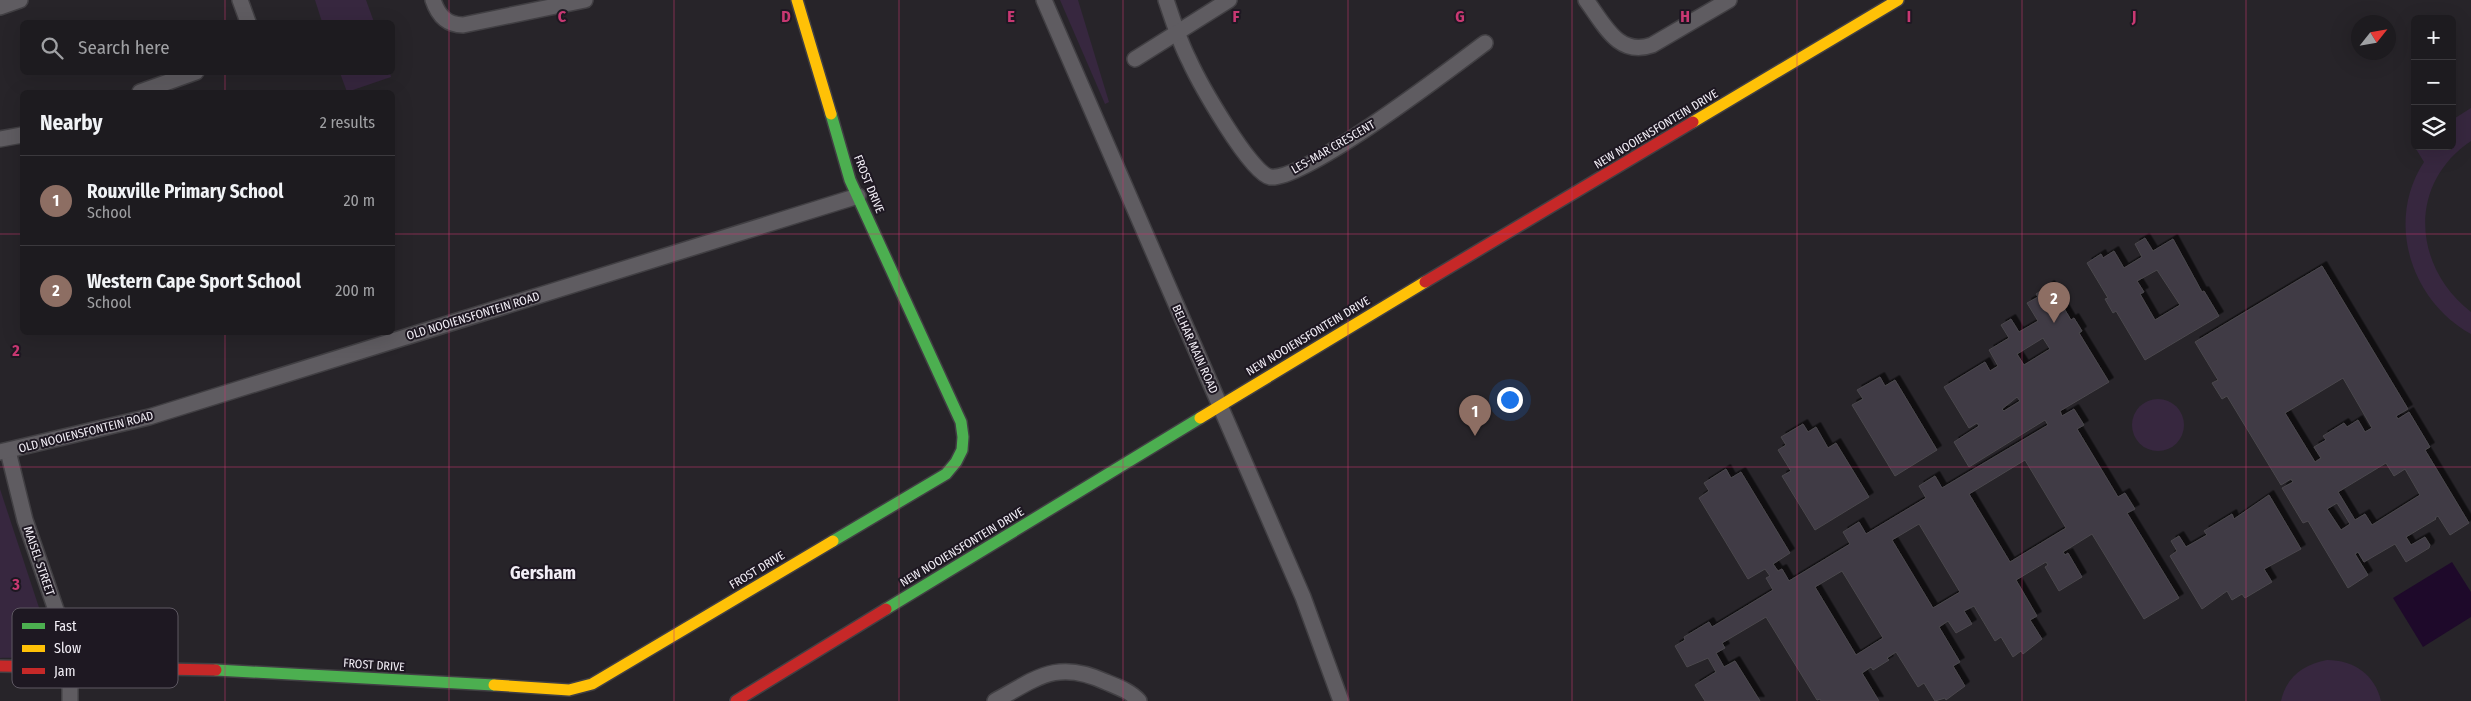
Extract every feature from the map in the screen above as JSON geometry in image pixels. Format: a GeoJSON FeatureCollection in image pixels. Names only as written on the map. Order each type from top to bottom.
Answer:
{"type":"FeatureCollection","features":[{"type":"Feature","properties":{"kind":"street"},"geometry":{"type":"LineString","coordinates":[[0,7],[20,0]]}},
{"type":"Feature","properties":{"kind":"street"},"geometry":{"type":"LineString","coordinates":[[240,0],[247,20]]}},
{"type":"Feature","properties":{"kind":"street"},"geometry":{"type":"LineString","coordinates":[[433,0],[442,17],[452,24],[463,25],[584,0]]}},
{"type":"Feature","properties":{"kind":"street","name":"FROST DRIVE"},"geometry":{"type":"LineString","coordinates":[[178,669],[240,670],[569,690],[592,684],[946,474],[960,458],[963,448],[961,422],[850,180],[797,0]]}},
{"type":"Feature","properties":{"kind":"street","name":"BELHAR MAIN ROAD"},"geometry":{"type":"LineString","coordinates":[[1044,0],[1303,597],[1341,701]]}},
{"type":"Feature","properties":{"kind":"street"},"geometry":{"type":"LineString","coordinates":[[1166,0],[1178,33]]}},
{"type":"Feature","properties":{"kind":"street"},"geometry":{"type":"LineString","coordinates":[[1135,59],[1229,0]]}},
{"type":"Feature","properties":{"kind":"street"},"geometry":{"type":"LineString","coordinates":[[1586,0],[1617,40],[1629,48],[1641,49],[1652,45],[1730,0]]}},
{"type":"Feature","properties":{"kind":"street","name":"NEW NOOIENSFONTEIN DRIVE"},"geometry":{"type":"LineString","coordinates":[[736,701],[1188,426],[1220,404],[1898,0]]}},
{"type":"Feature","properties":{"kind":"street","name":"LES-MAR CRESCENT"},"geometry":{"type":"LineString","coordinates":[[1178,33],[1188,59],[1205,92],[1250,161],[1262,173],[1272,177],[1285,175],[1302,167],[1394,112],[1485,44]]}},
{"type":"Feature","properties":{"kind":"street"},"geometry":{"type":"LineString","coordinates":[[146,90],[188,75]]}},
{"type":"Feature","properties":{"kind":"street"},"geometry":{"type":"LineString","coordinates":[[0,139],[20,135]]}},
{"type":"Feature","properties":{"kind":"street","name":"OLD NOOIENSFONTEIN ROAD"},"geometry":{"type":"LineString","coordinates":[[4,452],[149,417],[858,196]]}},
{"type":"Feature","properties":{"kind":"street","name":"MAISEL STREET"},"geometry":{"type":"LineString","coordinates":[[4,452],[55,608]]}},
{"type":"Feature","properties":{"kind":"street"},"geometry":{"type":"LineString","coordinates":[[995,701],[1032,680],[1068,670],[1095,677],[1132,694],[1139,701]]}},
{"type":"Feature","properties":{"kind":"street","name":"MAISEL STREET"},"geometry":{"type":"LineString","coordinates":[[70,688],[70,701]]}},
{"type":"Feature","properties":{"kind":"shaded area"},"geometry":{"type":"Polygon","coordinates":[[[315,0],[366,0],[373,20],[321,20],[315,0]]]}},
{"type":"Feature","properties":{"kind":"shaded area"},"geometry":{"type":"Polygon","coordinates":[[[1060,0],[1078,0],[1109,102],[1105,104],[1060,0]]]}},
{"type":"Feature","properties":{"kind":"shaded area"},"geometry":{"type":"Polygon","coordinates":[[[341,75],[390,75],[391,77],[353,90],[346,90],[341,75]]]}},
{"type":"Feature","properties":{"kind":"shaded area"},"geometry":{"type":"Polygon","coordinates":[[[2471,108],[2471,141],[2450,159],[2436,180],[2428,202],[2425,226],[2429,249],[2438,272],[2452,293],[2471,312],[2471,334],[2450,320],[2433,302],[2419,281],[2410,258],[2406,234],[2406,209],[2412,185],[2424,162],[2417,150],[2456,150],[2456,117],[2471,108]]]}},
{"type":"Feature","properties":{"kind":"shaded area"},"geometry":{"type":"Polygon","coordinates":[[[2153,399],[2163,399],[2173,403],[2180,410],[2184,425],[2180,440],[2173,447],[2163,451],[2153,451],[2143,447],[2136,440],[2132,430],[2132,420],[2136,410],[2143,403],[2153,399]]]}},
{"type":"Feature","properties":{"kind":"shaded area"},"geometry":{"type":"Polygon","coordinates":[[[0,489],[39,608],[12,608],[12,657],[0,658],[0,489]]]}},
{"type":"Feature","properties":{"kind":"shaded area"},"geometry":{"type":"Polygon","coordinates":[[[2452,562],[2471,592],[2471,617],[2423,647],[2393,598],[2452,562]]]}},
{"type":"Feature","properties":{"kind":"shaded area"},"geometry":{"type":"Polygon","coordinates":[[[2327,660],[2346,663],[2362,671],[2374,684],[2381,701],[2281,701],[2287,685],[2297,673],[2304,668],[2327,660]]]}},
{"type":"Feature","properties":{"kind":"building"},"geometry":{"type":"Polygon","coordinates":[[[2145,238],[2153,251],[2173,239],[2202,292],[2204,291],[2219,316],[2145,360],[2116,311],[2113,313],[2105,299],[2108,298],[2087,263],[2101,254],[2103,258],[2114,251],[2124,268],[2142,257],[2135,244],[2145,238]],[[2157,270],[2137,281],[2144,292],[2140,294],[2155,320],[2180,305],[2157,270]]]}},
{"type":"Feature","properties":{"kind":"building"},"geometry":{"type":"Polygon","coordinates":[[[2322,266],[2408,409],[2396,416],[2398,419],[2409,412],[2430,447],[2425,450],[2469,523],[2450,535],[2438,516],[2406,537],[2411,545],[2425,537],[2430,545],[2429,548],[2406,562],[2395,544],[2364,562],[2358,552],[2355,554],[2368,575],[2348,588],[2308,521],[2303,523],[2282,488],[2293,482],[2291,479],[2281,485],[2227,396],[2222,399],[2212,383],[2218,380],[2195,342],[2322,266]],[[2343,378],[2285,413],[2315,462],[2321,458],[2314,447],[2326,440],[2323,436],[2344,423],[2347,427],[2358,420],[2365,432],[2372,428],[2343,378]],[[2386,463],[2338,492],[2355,520],[2365,514],[2372,525],[2420,495],[2405,469],[2394,476],[2386,463]],[[2337,503],[2327,509],[2341,530],[2350,524],[2337,503]]]}},
{"type":"Feature","properties":{"kind":"building"},"geometry":{"type":"Polygon","coordinates":[[[2050,285],[2071,320],[2074,318],[2082,331],[2079,333],[2109,382],[2060,411],[2062,416],[2074,409],[2084,425],[2077,429],[2118,497],[2125,493],[2135,509],[2127,513],[2179,598],[2144,619],[2092,534],[2063,552],[2065,555],[2068,553],[2082,577],[2059,591],[2045,567],[2048,565],[2046,562],[2016,580],[2037,616],[2030,620],[2042,639],[2023,654],[2021,651],[2013,657],[2001,637],[1995,641],[1974,606],[1964,611],[1972,624],[1956,633],[1948,621],[1939,627],[1960,662],[1953,666],[1965,686],[1946,700],[1945,698],[1935,701],[1924,683],[1918,687],[1896,652],[1887,658],[1889,660],[1873,670],[1871,667],[1862,673],[1879,701],[1817,700],[1766,617],[1722,643],[1725,648],[1716,653],[1724,667],[1735,661],[1760,701],[1705,701],[1695,685],[1716,672],[1708,658],[1687,667],[1675,646],[1685,640],[1684,637],[1709,622],[1712,627],[1773,590],[1766,578],[1770,576],[1765,569],[1748,579],[1699,498],[1709,491],[1704,483],[1726,469],[1731,478],[1741,472],[1790,553],[1773,564],[1778,571],[1782,569],[1789,581],[1850,544],[1843,532],[1859,522],[1866,534],[1926,498],[1919,486],[1935,476],[1942,488],[2048,425],[2045,420],[1969,467],[1954,442],[1979,426],[1977,423],[1969,428],[1944,387],[1985,362],[1990,371],[1998,366],[1989,350],[2009,338],[2001,325],[2011,319],[2019,332],[2038,321],[2027,303],[2038,297],[2036,294],[2050,285]],[[2043,338],[2017,354],[2024,365],[2050,349],[2043,338]],[[2017,397],[2002,409],[2004,411],[2020,401],[2017,397]],[[2025,460],[1969,494],[2010,562],[2066,528],[2025,460]],[[1919,524],[1892,540],[1933,608],[1960,592],[1919,524]],[[1842,571],[1815,587],[1856,655],[1883,638],[1842,571]]]}},
{"type":"Feature","properties":{"kind":"building"},"geometry":{"type":"Polygon","coordinates":[[[1880,377],[1885,386],[1895,380],[1937,450],[1895,476],[1852,405],[1863,399],[1857,390],[1880,377]]]}},
{"type":"Feature","properties":{"kind":"building"},"geometry":{"type":"Polygon","coordinates":[[[1803,424],[1808,432],[1816,427],[1828,448],[1836,443],[1869,497],[1815,530],[1782,476],[1791,471],[1778,450],[1786,445],[1781,437],[1803,424]]]}},
{"type":"Feature","properties":{"kind":"building"},"geometry":{"type":"Polygon","coordinates":[[[2269,495],[2301,549],[2264,569],[2272,582],[2245,598],[2242,594],[2232,600],[2227,591],[2202,609],[2170,556],[2177,551],[2171,541],[2179,536],[2186,547],[2207,535],[2204,531],[2232,514],[2234,519],[2269,495]]]}},
{"type":"Feature","properties":{"kind":"traffic: fast"},"geometry":{"type":"LineString","coordinates":[[831,114],[850,180],[961,422],[963,437],[962,450],[956,462],[946,474],[833,541]]}},
{"type":"Feature","properties":{"kind":"traffic: fast"},"geometry":{"type":"LineString","coordinates":[[886,609],[1200,418]]}},
{"type":"Feature","properties":{"kind":"traffic: fast"},"geometry":{"type":"LineString","coordinates":[[216,670],[494,685]]}},
{"type":"Feature","properties":{"kind":"traffic: slow"},"geometry":{"type":"LineString","coordinates":[[797,0],[831,114]]}},
{"type":"Feature","properties":{"kind":"traffic: slow"},"geometry":{"type":"LineString","coordinates":[[1693,122],[1898,0]]}},
{"type":"Feature","properties":{"kind":"traffic: slow"},"geometry":{"type":"LineString","coordinates":[[1200,418],[1425,282]]}},
{"type":"Feature","properties":{"kind":"traffic: slow"},"geometry":{"type":"LineString","coordinates":[[494,685],[569,690],[592,684],[833,541]]}},
{"type":"Feature","properties":{"kind":"traffic: jam"},"geometry":{"type":"LineString","coordinates":[[1425,282],[1693,122]]}},
{"type":"Feature","properties":{"kind":"traffic: jam"},"geometry":{"type":"LineString","coordinates":[[736,701],[886,609]]}},
{"type":"Feature","properties":{"kind":"traffic: jam"},"geometry":{"type":"LineString","coordinates":[[0,666],[12,666]]}},
{"type":"Feature","properties":{"kind":"traffic: jam"},"geometry":{"type":"LineString","coordinates":[[178,669],[216,670]]}},
{"type":"Feature","properties":{"kind":"place","name":"Western Cape Sport School"},"geometry":{"type":"Point","coordinates":[2054,323]}},
{"type":"Feature","properties":{"kind":"place","name":"Rouxville Primary School"},"geometry":{"type":"Point","coordinates":[1475,436]}},
{"type":"Feature","properties":{"kind":"district","name":"Gersham"},"geometry":{"type":"Point","coordinates":[543,573]}}]}
